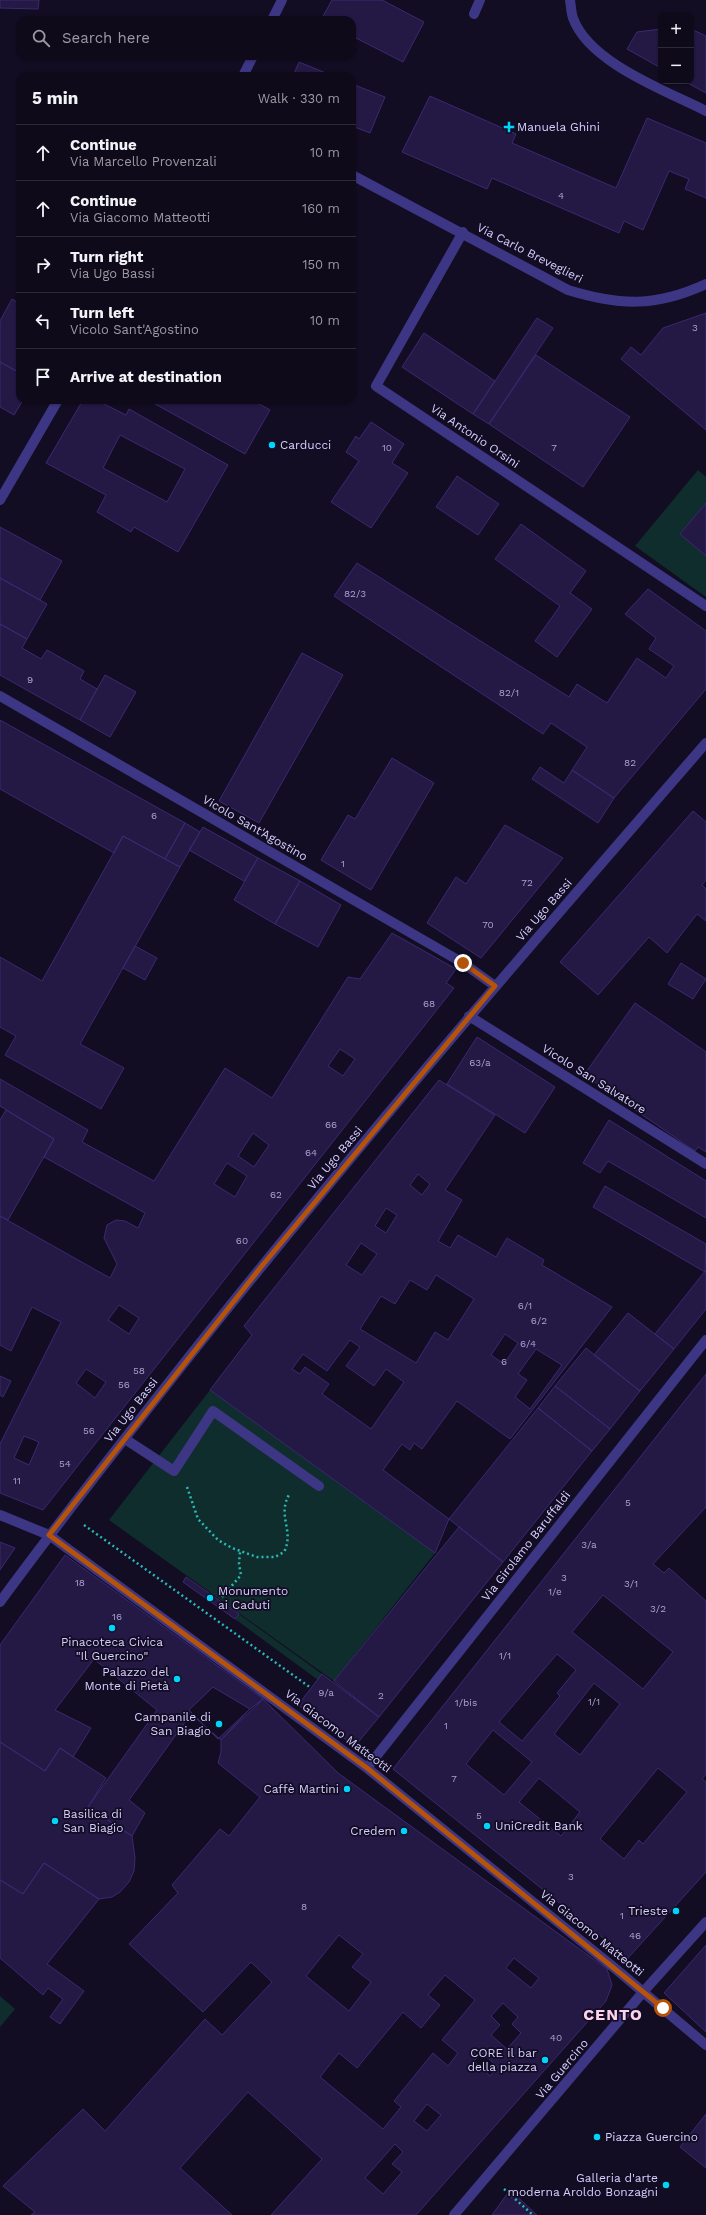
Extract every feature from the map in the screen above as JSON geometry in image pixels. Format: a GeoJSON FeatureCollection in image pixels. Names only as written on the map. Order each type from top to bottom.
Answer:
{"type":"FeatureCollection","features":[{"type":"Feature","properties":{"kind":"street"},"geometry":{"type":"LineString","coordinates":[[274,16],[282,0]]}},
{"type":"Feature","properties":{"kind":"street"},"geometry":{"type":"LineString","coordinates":[[474,14],[480,0]]}},
{"type":"Feature","properties":{"kind":"street"},"geometry":{"type":"LineString","coordinates":[[570,0],[574,19],[584,37],[608,60],[706,111]]}},
{"type":"Feature","properties":{"kind":"street"},"geometry":{"type":"LineString","coordinates":[[245,72],[251,60]]}},
{"type":"Feature","properties":{"kind":"street","name":"Via Carlo Breveglieri"},"geometry":{"type":"LineString","coordinates":[[356,177],[463,232],[568,290],[603,299],[638,302],[657,301],[706,284]]}},
{"type":"Feature","properties":{"kind":"street","name":"Via Antonio Orsini"},"geometry":{"type":"LineString","coordinates":[[463,232],[376,386],[706,606]]}},
{"type":"Feature","properties":{"kind":"street"},"geometry":{"type":"LineString","coordinates":[[0,500],[56,404]]}},
{"type":"Feature","properties":{"kind":"street","name":"Vicolo Sant'Agostino"},"geometry":{"type":"LineString","coordinates":[[0,696],[463,963],[495,986]]}},
{"type":"Feature","properties":{"kind":"street","name":"Via Ugo Bassi"},"geometry":{"type":"LineString","coordinates":[[0,1602],[49,1535],[261,1267],[469,1016],[706,743]]}},
{"type":"Feature","properties":{"kind":"street","name":"Vicolo San Salvatore"},"geometry":{"type":"LineString","coordinates":[[469,1016],[706,1164]]}},
{"type":"Feature","properties":{"kind":"street","name":"Via Girolamo Baruffaldi"},"geometry":{"type":"LineString","coordinates":[[367,1768],[706,1340]]}},
{"type":"Feature","properties":{"kind":"street"},"geometry":{"type":"LineString","coordinates":[[125,1439],[174,1471],[214,1411],[301,1475],[319,1486]]}},
{"type":"Feature","properties":{"kind":"street","name":"Via Giacomo Matteotti"},"geometry":{"type":"LineString","coordinates":[[0,1515],[49,1535],[367,1768],[644,1991],[706,2045]]}},
{"type":"Feature","properties":{"kind":"street","name":"Via Guercino"},"geometry":{"type":"LineString","coordinates":[[454,2215],[644,1991],[706,1922]]}},
{"type":"Feature","properties":{"kind":"path"},"geometry":{"type":"LineString","coordinates":[[174,1471],[187,1487],[198,1519],[205,1528],[218,1540],[240,1552],[267,1558],[284,1552],[288,1544],[284,1502],[301,1475]]}},
{"type":"Feature","properties":{"kind":"path"},"geometry":{"type":"LineString","coordinates":[[67,1512],[311,1688]]}},
{"type":"Feature","properties":{"kind":"path"},"geometry":{"type":"LineString","coordinates":[[222,1597],[241,1575],[239,1564],[240,1552]]}},
{"type":"Feature","properties":{"kind":"path"},"geometry":{"type":"LineString","coordinates":[[508,2193],[533,2215]]}},
{"type":"Feature","properties":{"kind":"green space"},"geometry":{"type":"Polygon","coordinates":[[[698,470],[706,477],[706,503],[680,534],[706,556],[706,597],[635,546],[698,470]]]}},
{"type":"Feature","properties":{"kind":"green space"},"geometry":{"type":"Polygon","coordinates":[[[210,1390],[435,1553],[334,1681],[109,1520],[210,1390]]]}},
{"type":"Feature","properties":{"kind":"green space"},"geometry":{"type":"Polygon","coordinates":[[[239,1614],[322,1674],[318,1680],[235,1619],[239,1614]]]}},
{"type":"Feature","properties":{"kind":"green space"},"geometry":{"type":"Polygon","coordinates":[[[0,1996],[15,2009],[0,2027],[0,1996]]]}},
{"type":"Feature","properties":{"kind":"building"},"geometry":{"type":"Polygon","coordinates":[[[0,0],[39,0],[38,9],[0,8],[0,0]]]}},
{"type":"Feature","properties":{"kind":"building"},"geometry":{"type":"Polygon","coordinates":[[[332,0],[382,0],[424,22],[403,62],[356,38],[356,16],[323,16],[332,0]]]}},
{"type":"Feature","properties":{"kind":"building"},"geometry":{"type":"Polygon","coordinates":[[[658,29],[658,66],[627,49],[637,32],[658,29]]]}},
{"type":"Feature","properties":{"kind":"building"},"geometry":{"type":"Polygon","coordinates":[[[694,30],[706,36],[706,93],[690,84],[694,84],[694,30]]]}},
{"type":"Feature","properties":{"kind":"building"},"geometry":{"type":"Polygon","coordinates":[[[299,62],[323,72],[295,72],[299,62]]]}},
{"type":"Feature","properties":{"kind":"building"},"geometry":{"type":"Polygon","coordinates":[[[356,86],[385,97],[370,133],[356,128],[356,86]]]}},
{"type":"Feature","properties":{"kind":"building"},"geometry":{"type":"Polygon","coordinates":[[[430,96],[516,134],[512,143],[616,188],[647,118],[706,143],[706,198],[685,189],[689,179],[669,171],[643,230],[624,221],[619,233],[492,178],[487,189],[402,152],[430,96]]]}},
{"type":"Feature","properties":{"kind":"building"},"geometry":{"type":"Polygon","coordinates":[[[12,299],[16,302],[16,371],[0,362],[0,321],[12,299]]]}},
{"type":"Feature","properties":{"kind":"building"},"geometry":{"type":"Polygon","coordinates":[[[706,313],[706,430],[621,359],[631,347],[641,355],[663,328],[706,313]]]}},
{"type":"Feature","properties":{"kind":"building"},"geometry":{"type":"Polygon","coordinates":[[[537,318],[553,328],[489,424],[473,414],[537,318]]]}},
{"type":"Feature","properties":{"kind":"building"},"geometry":{"type":"Polygon","coordinates":[[[424,333],[495,381],[473,414],[402,367],[424,333]]]}},
{"type":"Feature","properties":{"kind":"building"},"geometry":{"type":"Polygon","coordinates":[[[536,355],[630,417],[583,487],[489,424],[536,355]]]}},
{"type":"Feature","properties":{"kind":"building"},"geometry":{"type":"Polygon","coordinates":[[[0,362],[16,371],[16,404],[21,404],[14,415],[0,407],[0,362]]]}},
{"type":"Feature","properties":{"kind":"building"},"geometry":{"type":"Polygon","coordinates":[[[81,404],[104,404],[126,415],[129,409],[228,465],[178,552],[134,527],[131,532],[97,512],[106,495],[46,463],[81,404]],[[120,435],[103,468],[167,502],[185,469],[120,435]]]}},
{"type":"Feature","properties":{"kind":"building"},"geometry":{"type":"Polygon","coordinates":[[[155,404],[259,404],[270,410],[245,454],[155,404]]]}},
{"type":"Feature","properties":{"kind":"building"},"geometry":{"type":"Polygon","coordinates":[[[371,422],[404,444],[392,463],[408,473],[371,528],[331,502],[359,461],[346,452],[356,436],[359,439],[371,422]]]}},
{"type":"Feature","properties":{"kind":"building"},"geometry":{"type":"Polygon","coordinates":[[[457,476],[499,504],[478,535],[436,507],[457,476]]]}},
{"type":"Feature","properties":{"kind":"building"},"geometry":{"type":"Polygon","coordinates":[[[706,503],[706,556],[680,534],[706,503]]]}},
{"type":"Feature","properties":{"kind":"building"},"geometry":{"type":"Polygon","coordinates":[[[521,524],[586,571],[570,593],[592,609],[557,657],[535,641],[560,606],[495,559],[521,524]]]}},
{"type":"Feature","properties":{"kind":"building"},"geometry":{"type":"Polygon","coordinates":[[[0,527],[62,561],[40,600],[0,578],[0,527]]]}},
{"type":"Feature","properties":{"kind":"building"},"geometry":{"type":"Polygon","coordinates":[[[357,563],[569,697],[577,684],[607,703],[637,658],[666,678],[674,666],[649,649],[656,638],[625,614],[648,589],[706,631],[706,689],[614,798],[572,770],[587,747],[551,723],[543,734],[334,596],[357,563]]]}},
{"type":"Feature","properties":{"kind":"building"},"geometry":{"type":"Polygon","coordinates":[[[0,578],[47,604],[27,639],[0,624],[0,578]]]}},
{"type":"Feature","properties":{"kind":"building"},"geometry":{"type":"Polygon","coordinates":[[[0,624],[27,639],[22,648],[41,659],[47,650],[84,671],[80,679],[97,689],[80,720],[0,675],[0,624]]]}},
{"type":"Feature","properties":{"kind":"building"},"geometry":{"type":"Polygon","coordinates":[[[302,653],[343,675],[259,823],[219,801],[302,653]]]}},
{"type":"Feature","properties":{"kind":"building"},"geometry":{"type":"Polygon","coordinates":[[[105,675],[136,692],[110,737],[80,720],[105,675]]]}},
{"type":"Feature","properties":{"kind":"building"},"geometry":{"type":"Polygon","coordinates":[[[0,720],[185,823],[165,859],[123,836],[114,853],[0,789],[0,720]]]}},
{"type":"Feature","properties":{"kind":"building"},"geometry":{"type":"Polygon","coordinates":[[[392,758],[434,783],[371,890],[321,860],[348,815],[355,819],[392,758]]]}},
{"type":"Feature","properties":{"kind":"building"},"geometry":{"type":"Polygon","coordinates":[[[540,767],[564,783],[572,770],[614,798],[598,823],[532,779],[540,767]]]}},
{"type":"Feature","properties":{"kind":"building"},"geometry":{"type":"Polygon","coordinates":[[[693,811],[706,822],[706,880],[702,885],[706,889],[706,921],[697,914],[667,953],[649,937],[598,995],[560,962],[693,811]]]}},
{"type":"Feature","properties":{"kind":"building"},"geometry":{"type":"Polygon","coordinates":[[[185,823],[200,832],[180,867],[165,859],[185,823]]]}},
{"type":"Feature","properties":{"kind":"building"},"geometry":{"type":"Polygon","coordinates":[[[505,825],[563,858],[481,958],[427,923],[456,877],[466,884],[505,825]]]}},
{"type":"Feature","properties":{"kind":"building"},"geometry":{"type":"Polygon","coordinates":[[[203,827],[258,858],[244,881],[189,850],[203,827]]]}},
{"type":"Feature","properties":{"kind":"building"},"geometry":{"type":"Polygon","coordinates":[[[123,836],[180,867],[80,1044],[124,1068],[101,1109],[5,1055],[16,1036],[0,1027],[0,957],[42,981],[123,836]]]}},
{"type":"Feature","properties":{"kind":"building"},"geometry":{"type":"Polygon","coordinates":[[[258,858],[300,881],[275,924],[234,900],[258,858]]]}},
{"type":"Feature","properties":{"kind":"building"},"geometry":{"type":"Polygon","coordinates":[[[300,881],[341,905],[318,947],[275,924],[300,881]]]}},
{"type":"Feature","properties":{"kind":"building"},"geometry":{"type":"Polygon","coordinates":[[[392,933],[456,969],[446,983],[454,988],[43,1510],[0,1493],[0,1444],[61,1322],[32,1307],[11,1351],[0,1345],[0,1216],[110,1278],[117,1264],[104,1238],[107,1225],[116,1220],[125,1221],[138,1228],[145,1213],[44,1157],[54,1139],[0,1106],[0,1079],[88,1130],[82,1142],[154,1181],[225,1068],[272,1098],[348,977],[360,979],[392,933]],[[340,1049],[328,1066],[343,1076],[355,1059],[340,1049]],[[253,1133],[238,1156],[254,1167],[269,1145],[253,1133]],[[227,1163],[214,1184],[235,1197],[247,1176],[227,1163]],[[119,1305],[108,1320],[129,1334],[139,1318],[119,1305]],[[86,1369],[76,1383],[95,1398],[106,1382],[86,1369]],[[24,1436],[14,1458],[29,1465],[39,1442],[24,1436]]]}},
{"type":"Feature","properties":{"kind":"building"},"geometry":{"type":"Polygon","coordinates":[[[135,946],[157,958],[145,980],[123,968],[135,946]]]}},
{"type":"Feature","properties":{"kind":"building"},"geometry":{"type":"Polygon","coordinates":[[[681,963],[706,979],[693,999],[668,984],[681,963]]]}},
{"type":"Feature","properties":{"kind":"building"},"geometry":{"type":"Polygon","coordinates":[[[635,1003],[706,1052],[706,1152],[698,1147],[695,1151],[584,1075],[635,1003]]]}},
{"type":"Feature","properties":{"kind":"building"},"geometry":{"type":"Polygon","coordinates":[[[477,1037],[555,1087],[525,1133],[447,1084],[477,1037]]]}},
{"type":"Feature","properties":{"kind":"building"},"geometry":{"type":"Polygon","coordinates":[[[439,1080],[495,1115],[445,1190],[462,1200],[438,1241],[450,1248],[458,1235],[496,1257],[507,1238],[544,1260],[542,1265],[612,1307],[510,1439],[457,1401],[422,1449],[414,1443],[410,1450],[402,1444],[383,1470],[449,1519],[435,1553],[210,1390],[252,1335],[244,1326],[439,1080]],[[418,1174],[410,1185],[422,1195],[430,1184],[418,1174]],[[386,1208],[375,1226],[386,1233],[397,1215],[386,1208]],[[361,1243],[346,1265],[362,1275],[377,1254],[361,1243]],[[436,1275],[427,1290],[410,1280],[395,1304],[381,1296],[360,1329],[416,1363],[435,1332],[448,1340],[474,1299],[436,1275]],[[505,1334],[491,1355],[504,1364],[518,1343],[505,1334]],[[350,1340],[327,1371],[303,1354],[292,1369],[300,1374],[305,1367],[329,1384],[322,1394],[371,1429],[404,1382],[386,1369],[374,1386],[346,1366],[360,1347],[350,1340]],[[536,1349],[518,1374],[527,1380],[515,1397],[530,1409],[562,1365],[536,1349]]]}},
{"type":"Feature","properties":{"kind":"building"},"geometry":{"type":"Polygon","coordinates":[[[6,1110],[54,1139],[8,1220],[0,1216],[0,1120],[6,1110]]]}},
{"type":"Feature","properties":{"kind":"building"},"geometry":{"type":"Polygon","coordinates":[[[609,1120],[706,1181],[706,1218],[608,1161],[600,1173],[583,1163],[609,1120]]]}},
{"type":"Feature","properties":{"kind":"building"},"geometry":{"type":"Polygon","coordinates":[[[605,1186],[706,1244],[705,1272],[593,1207],[605,1186]]]}},
{"type":"Feature","properties":{"kind":"building"},"geometry":{"type":"Polygon","coordinates":[[[706,1270],[706,1309],[674,1349],[655,1334],[706,1270]]]}},
{"type":"Feature","properties":{"kind":"building"},"geometry":{"type":"Polygon","coordinates":[[[628,1313],[674,1349],[640,1391],[594,1355],[628,1313]]]}},
{"type":"Feature","properties":{"kind":"building"},"geometry":{"type":"Polygon","coordinates":[[[586,1348],[640,1391],[610,1429],[555,1386],[586,1348]]]}},
{"type":"Feature","properties":{"kind":"building"},"geometry":{"type":"Polygon","coordinates":[[[706,1374],[706,1507],[653,1564],[664,1573],[669,1568],[706,1601],[706,1774],[702,1779],[706,1782],[706,1872],[628,1958],[393,1769],[706,1374]],[[603,1595],[572,1632],[643,1689],[673,1652],[603,1595]],[[557,1654],[499,1722],[522,1741],[560,1696],[557,1693],[576,1670],[557,1654]],[[594,1683],[554,1734],[580,1755],[620,1704],[594,1683]],[[493,1730],[466,1764],[504,1795],[532,1762],[493,1730]],[[658,1768],[600,1839],[624,1859],[639,1840],[643,1844],[687,1792],[658,1768]],[[539,1778],[519,1802],[561,1836],[580,1812],[539,1778]]]}},
{"type":"Feature","properties":{"kind":"building"},"geometry":{"type":"Polygon","coordinates":[[[0,1376],[11,1381],[3,1397],[0,1395],[0,1376]]]}},
{"type":"Feature","properties":{"kind":"building"},"geometry":{"type":"Polygon","coordinates":[[[555,1386],[610,1429],[592,1451],[538,1408],[555,1386]]]}},
{"type":"Feature","properties":{"kind":"building"},"geometry":{"type":"Polygon","coordinates":[[[538,1408],[592,1451],[503,1562],[449,1519],[538,1408]]]}},
{"type":"Feature","properties":{"kind":"building"},"geometry":{"type":"Polygon","coordinates":[[[459,1527],[503,1562],[379,1717],[334,1681],[459,1527]]]}},
{"type":"Feature","properties":{"kind":"building"},"geometry":{"type":"Polygon","coordinates":[[[0,1542],[15,1548],[0,1570],[0,1542]]]}},
{"type":"Feature","properties":{"kind":"building","name":"Palazzo del Monte di Pietà"},"geometry":{"type":"Polygon","coordinates":[[[65,1555],[263,1699],[250,1709],[221,1740],[191,1714],[129,1800],[145,1813],[132,1836],[88,1807],[157,1710],[94,1659],[55,1710],[91,1728],[73,1757],[60,1748],[45,1771],[0,1742],[0,1645],[65,1555]]]}},
{"type":"Feature","properties":{"kind":"building","name":"Monumento ai Caduti"},"geometry":{"type":"Polygon","coordinates":[[[186,1577],[239,1614],[235,1619],[183,1582],[186,1577]]]}},
{"type":"Feature","properties":{"kind":"building"},"geometry":{"type":"Polygon","coordinates":[[[322,1674],[379,1717],[355,1746],[298,1705],[322,1674]]]}},
{"type":"Feature","properties":{"kind":"building","name":"Campanile di San Biagio"},"geometry":{"type":"Polygon","coordinates":[[[213,1687],[250,1709],[218,1739],[189,1710],[213,1687]]]}},
{"type":"Feature","properties":{"kind":"building"},"geometry":{"type":"Polygon","coordinates":[[[263,1699],[338,1773],[607,1969],[612,1985],[606,2001],[416,2215],[271,2215],[322,2159],[248,2092],[180,2168],[232,2215],[31,2215],[35,2212],[3,2186],[83,2109],[105,2131],[205,2019],[222,2035],[272,1982],[251,1962],[203,2012],[129,1944],[178,1893],[172,1885],[220,1829],[229,1836],[260,1797],[218,1763],[221,1752],[221,1740],[263,1699]],[[339,1935],[306,1976],[349,2011],[371,1982],[352,1967],[363,1954],[339,1935]],[[514,1958],[506,1968],[531,1988],[539,1978],[514,1958]],[[445,1975],[428,1995],[440,2005],[421,2028],[403,2012],[357,2068],[339,2053],[320,2077],[383,2129],[401,2107],[394,2101],[433,2053],[448,2066],[458,2053],[442,2040],[475,2000],[445,1975]],[[503,2003],[491,2016],[500,2025],[491,2035],[507,2049],[521,2033],[512,2024],[518,2017],[503,2003]],[[482,2053],[474,2061],[490,2076],[498,2067],[482,2053]],[[427,2104],[414,2121],[427,2131],[441,2115],[427,2104]],[[395,2144],[365,2178],[383,2194],[402,2172],[392,2164],[403,2152],[395,2144]]]}},
{"type":"Feature","properties":{"kind":"building","name":"Basilica di San Biagio"},"geometry":{"type":"Polygon","coordinates":[[[0,1742],[45,1771],[60,1748],[106,1778],[88,1807],[132,1836],[135,1858],[134,1871],[129,1882],[120,1892],[112,1897],[99,1899],[44,1863],[23,1894],[0,1880],[0,1742]]]}},
{"type":"Feature","properties":{"kind":"building"},"geometry":{"type":"Polygon","coordinates":[[[44,1863],[99,1899],[47,1964],[84,1991],[60,2024],[50,2017],[63,1999],[48,1988],[43,1995],[0,1958],[0,1880],[23,1894],[44,1863]]]}},
{"type":"Feature","properties":{"kind":"building"},"geometry":{"type":"Polygon","coordinates":[[[706,1945],[706,2032],[664,1993],[706,1945]]]}},
{"type":"Feature","properties":{"kind":"building"},"geometry":{"type":"Polygon","coordinates":[[[706,2114],[706,2168],[680,2147],[706,2114]]]}},
{"type":"Feature","properties":{"kind":"building"},"geometry":{"type":"Polygon","coordinates":[[[510,2190],[537,2215],[492,2215],[510,2190]]]}},
{"type":"Feature","properties":{"kind":"place","name":"Manuela Ghini"},"geometry":{"type":"Point","coordinates":[509,127]}},
{"type":"Feature","properties":{"kind":"place","name":"Carducci"},"geometry":{"type":"Point","coordinates":[272,445]}},
{"type":"Feature","properties":{"kind":"place","name":"Monumento ai Caduti"},"geometry":{"type":"Point","coordinates":[210,1598]}},
{"type":"Feature","properties":{"kind":"place","name":"Pinacoteca Civica \"Il Guercino\""},"geometry":{"type":"Point","coordinates":[112,1628]}},
{"type":"Feature","properties":{"kind":"place","name":"Palazzo del Monte di Pietà"},"geometry":{"type":"Point","coordinates":[177,1679]}},
{"type":"Feature","properties":{"kind":"place","name":"Campanile di San Biagio"},"geometry":{"type":"Point","coordinates":[219,1724]}},
{"type":"Feature","properties":{"kind":"place","name":"Caffè Martini"},"geometry":{"type":"Point","coordinates":[347,1789]}},
{"type":"Feature","properties":{"kind":"place","name":"Basilica di San Biagio"},"geometry":{"type":"Point","coordinates":[55,1821]}},
{"type":"Feature","properties":{"kind":"place","name":"UniCredit Bank"},"geometry":{"type":"Point","coordinates":[487,1826]}},
{"type":"Feature","properties":{"kind":"place","name":"Credem"},"geometry":{"type":"Point","coordinates":[404,1831]}},
{"type":"Feature","properties":{"kind":"place","name":"Trieste"},"geometry":{"type":"Point","coordinates":[676,1911]}},
{"type":"Feature","properties":{"kind":"place","name":"CORE il bar della piazza"},"geometry":{"type":"Point","coordinates":[545,2060]}},
{"type":"Feature","properties":{"kind":"place","name":"Piazza Guercino"},"geometry":{"type":"Point","coordinates":[597,2137]}},
{"type":"Feature","properties":{"kind":"place","name":"Galleria d'arte moderna Aroldo Bonzagni"},"geometry":{"type":"Point","coordinates":[666,2185]}},
{"type":"Feature","properties":{"kind":"district","name":"CENTO"},"geometry":{"type":"Point","coordinates":[613,2014]}},
{"type":"Feature","properties":{"kind":"route"},"geometry":{"type":"LineString","coordinates":[[463,963],[495,986],[261,1267],[49,1535],[367,1768],[644,1991],[663,2008]]}}]}
